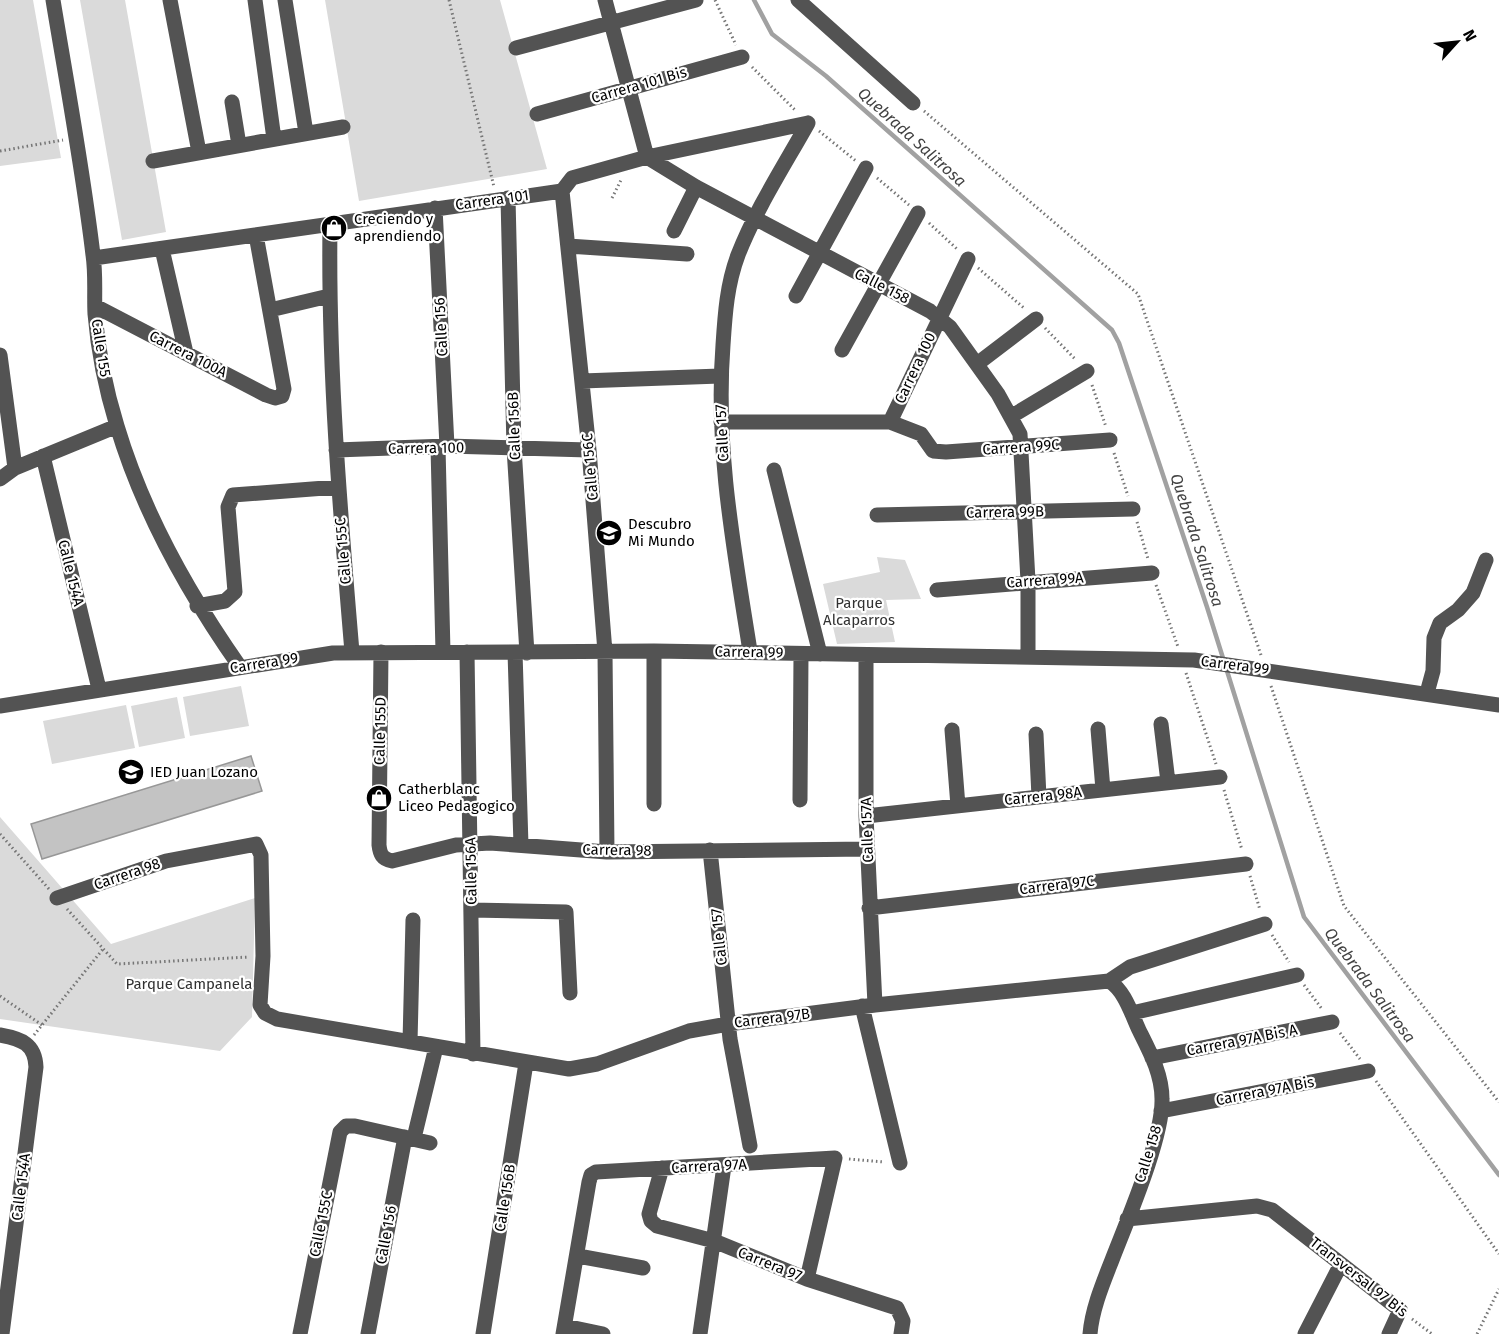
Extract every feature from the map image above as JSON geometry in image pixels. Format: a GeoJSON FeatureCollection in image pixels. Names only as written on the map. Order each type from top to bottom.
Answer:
{"type":"FeatureCollection","features":[{"type":"Feature","properties":{"kind":"street","name":"Calle 155"},"geometry":{"type":"LineString","coordinates":[[53,0],[94,258],[95,306],[105,377],[117,426],[141,493],[197,606],[240,667]]}},
{"type":"Feature","properties":{"kind":"street"},"geometry":{"type":"LineString","coordinates":[[170,0],[199,152]]}},
{"type":"Feature","properties":{"kind":"street"},"geometry":{"type":"LineString","coordinates":[[255,0],[274,139]]}},
{"type":"Feature","properties":{"kind":"street"},"geometry":{"type":"LineString","coordinates":[[285,0],[306,133]]}},
{"type":"Feature","properties":{"kind":"street"},"geometry":{"type":"LineString","coordinates":[[605,0],[647,157]]}},
{"type":"Feature","properties":{"kind":"street"},"geometry":{"type":"LineString","coordinates":[[516,48],[696,0]]}},
{"type":"Feature","properties":{"kind":"street"},"geometry":{"type":"LineString","coordinates":[[798,0],[913,103]]}},
{"type":"Feature","properties":{"kind":"street","name":"Carrera 101 Bis"},"geometry":{"type":"LineString","coordinates":[[537,114],[742,57]]}},
{"type":"Feature","properties":{"kind":"street"},"geometry":{"type":"LineString","coordinates":[[232,102],[239,145]]}},
{"type":"Feature","properties":{"kind":"street","name":"Carrera 101"},"geometry":{"type":"LineString","coordinates":[[94,258],[562,191],[572,178],[647,157],[808,123]]}},
{"type":"Feature","properties":{"kind":"street","name":"Calle 157"},"geometry":{"type":"LineString","coordinates":[[750,651],[724,484],[720,376],[726,300],[737,257],[754,219],[808,123]]}},
{"type":"Feature","properties":{"kind":"street"},"geometry":{"type":"LineString","coordinates":[[153,161],[343,127]]}},
{"type":"Feature","properties":{"kind":"street","name":"Calle 158"},"geometry":{"type":"LineString","coordinates":[[647,157],[754,219],[939,317],[950,327],[1012,416],[1020,434],[1028,581],[1028,657]]}},
{"type":"Feature","properties":{"kind":"street"},"geometry":{"type":"LineString","coordinates":[[796,296],[866,168]]}},
{"type":"Feature","properties":{"kind":"street"},"geometry":{"type":"LineString","coordinates":[[674,231],[696,187]]}},
{"type":"Feature","properties":{"kind":"street","name":"Calle 156C"},"geometry":{"type":"LineString","coordinates":[[562,191],[589,450],[605,652],[607,852]]}},
{"type":"Feature","properties":{"kind":"street","name":"Calle 156B"},"geometry":{"type":"LineString","coordinates":[[502,199],[521,652],[521,845]]}},
{"type":"Feature","properties":{"kind":"street","name":"Calle 156"},"geometry":{"type":"LineString","coordinates":[[435,208],[443,446],[443,652]]}},
{"type":"Feature","properties":{"kind":"street"},"geometry":{"type":"LineString","coordinates":[[842,350],[918,213]]}},
{"type":"Feature","properties":{"kind":"street","name":"Calle 155C"},"geometry":{"type":"LineString","coordinates":[[330,225],[329,296],[336,450],[352,652]]}},
{"type":"Feature","properties":{"kind":"street"},"geometry":{"type":"LineString","coordinates":[[256,235],[270,310],[329,296]]}},
{"type":"Feature","properties":{"kind":"street"},"geometry":{"type":"LineString","coordinates":[[568,246],[687,254]]}},
{"type":"Feature","properties":{"kind":"street"},"geometry":{"type":"LineString","coordinates":[[162,249],[186,353]]}},
{"type":"Feature","properties":{"kind":"street","name":"Carrera 100"},"geometry":{"type":"LineString","coordinates":[[721,422],[890,422],[968,260]]}},
{"type":"Feature","properties":{"kind":"street","name":"Carrera 100A"},"geometry":{"type":"LineString","coordinates":[[95,306],[274,398],[282,396],[284,389],[270,310]]}},
{"type":"Feature","properties":{"kind":"street"},"geometry":{"type":"LineString","coordinates":[[977,364],[1036,319]]}},
{"type":"Feature","properties":{"kind":"street"},"geometry":{"type":"LineString","coordinates":[[0,363],[15,468]]}},
{"type":"Feature","properties":{"kind":"street"},"geometry":{"type":"LineString","coordinates":[[1012,416],[1087,371]]}},
{"type":"Feature","properties":{"kind":"street"},"geometry":{"type":"LineString","coordinates":[[582,381],[720,376]]}},
{"type":"Feature","properties":{"kind":"street","name":"Carrera 99C"},"geometry":{"type":"LineString","coordinates":[[890,422],[921,434],[933,451],[1110,440]]}},
{"type":"Feature","properties":{"kind":"street"},"geometry":{"type":"LineString","coordinates":[[0,479],[15,468],[117,426]]}},
{"type":"Feature","properties":{"kind":"street","name":"Carrera 100"},"geometry":{"type":"LineString","coordinates":[[336,450],[443,446],[589,450]]}},
{"type":"Feature","properties":{"kind":"street","name":"Calle 154A"},"geometry":{"type":"LineString","coordinates":[[43,456],[99,689]]}},
{"type":"Feature","properties":{"kind":"street"},"geometry":{"type":"LineString","coordinates":[[774,470],[820,654]]}},
{"type":"Feature","properties":{"kind":"street"},"geometry":{"type":"LineString","coordinates":[[197,606],[225,601],[235,592],[228,507],[233,495],[338,487]]}},
{"type":"Feature","properties":{"kind":"street","name":"Carrera 99B"},"geometry":{"type":"LineString","coordinates":[[877,515],[1133,509]]}},
{"type":"Feature","properties":{"kind":"street"},"geometry":{"type":"LineString","coordinates":[[1427,693],[1433,671],[1434,638],[1440,623],[1458,610],[1473,593],[1486,560]]}},
{"type":"Feature","properties":{"kind":"street","name":"Carrera 99A"},"geometry":{"type":"LineString","coordinates":[[937,590],[1152,573]]}},
{"type":"Feature","properties":{"kind":"street"},"geometry":{"type":"LineString","coordinates":[[654,651],[654,804]]}},
{"type":"Feature","properties":{"kind":"street","name":"Carrera 99"},"geometry":{"type":"LineString","coordinates":[[0,706],[240,667],[352,652],[654,651],[1188,660],[1258,668],[1499,705]]}},
{"type":"Feature","properties":{"kind":"street","name":"Calle 155D"},"geometry":{"type":"LineString","coordinates":[[379,845],[381,652]]}},
{"type":"Feature","properties":{"kind":"street","name":"Calle 156A"},"geometry":{"type":"LineString","coordinates":[[467,652],[473,1054]]}},
{"type":"Feature","properties":{"kind":"street"},"geometry":{"type":"LineString","coordinates":[[800,800],[801,654]]}},
{"type":"Feature","properties":{"kind":"street","name":"Calle 157A"},"geometry":{"type":"LineString","coordinates":[[866,655],[869,1005],[900,1163]]}},
{"type":"Feature","properties":{"kind":"street"},"geometry":{"type":"LineString","coordinates":[[1161,724],[1168,782]]}},
{"type":"Feature","properties":{"kind":"street"},"geometry":{"type":"LineString","coordinates":[[1098,729],[1103,789]]}},
{"type":"Feature","properties":{"kind":"street"},"geometry":{"type":"LineString","coordinates":[[952,730],[958,806]]}},
{"type":"Feature","properties":{"kind":"street"},"geometry":{"type":"LineString","coordinates":[[1036,734],[1039,797]]}},
{"type":"Feature","properties":{"kind":"street","name":"Carrera 98A"},"geometry":{"type":"LineString","coordinates":[[866,816],[1220,777]]}},
{"type":"Feature","properties":{"kind":"street","name":"Carrera 98"},"geometry":{"type":"LineString","coordinates":[[57,898],[166,861],[256,844],[261,855],[263,956]]}},
{"type":"Feature","properties":{"kind":"street","name":"Carrera 98"},"geometry":{"type":"LineString","coordinates":[[379,845],[380,854],[385,860],[392,861],[456,845],[521,845],[607,852],[867,849]]}},
{"type":"Feature","properties":{"kind":"street","name":"Calle 157"},"geometry":{"type":"LineString","coordinates":[[710,850],[728,1024],[750,1146]]}},
{"type":"Feature","properties":{"kind":"street","name":"Carrera 97C"},"geometry":{"type":"LineString","coordinates":[[869,908],[1246,864]]}},
{"type":"Feature","properties":{"kind":"street"},"geometry":{"type":"LineString","coordinates":[[471,910],[566,912],[570,993]]}},
{"type":"Feature","properties":{"kind":"street"},"geometry":{"type":"LineString","coordinates":[[410,1042],[412,920]]}},
{"type":"Feature","properties":{"kind":"street","name":"Carrera 97B"},"geometry":{"type":"LineString","coordinates":[[263,956],[260,1005],[265,1013],[277,1019],[569,1069],[597,1064],[689,1031],[728,1024],[869,1005],[1109,981],[1131,967],[1265,924]]}},
{"type":"Feature","properties":{"kind":"street"},"geometry":{"type":"LineString","coordinates":[[1132,1013],[1297,975]]}},
{"type":"Feature","properties":{"kind":"street","name":"Calle 158"},"geometry":{"type":"LineString","coordinates":[[1090,1334],[1091,1321],[1150,1154],[1161,1111],[1161,1089],[1152,1058],[1119,989],[1109,981]]}},
{"type":"Feature","properties":{"kind":"street","name":"Carrera 97A Bis A"},"geometry":{"type":"LineString","coordinates":[[1152,1058],[1332,1022]]}},
{"type":"Feature","properties":{"kind":"street"},"geometry":{"type":"LineString","coordinates":[[0,1035],[27,1043]]}},
{"type":"Feature","properties":{"kind":"street","name":"Calle 154A"},"geometry":{"type":"LineString","coordinates":[[2,1334],[36,1068],[35,1054],[27,1043]]}},
{"type":"Feature","properties":{"kind":"street","name":"Calle 156"},"geometry":{"type":"LineString","coordinates":[[369,1334],[410,1137],[436,1047]]}},
{"type":"Feature","properties":{"kind":"street","name":"Calle 156B"},"geometry":{"type":"LineString","coordinates":[[483,1334],[526,1063]]}},
{"type":"Feature","properties":{"kind":"street","name":"Carrera 97A Bis"},"geometry":{"type":"LineString","coordinates":[[1161,1111],[1368,1071]]}},
{"type":"Feature","properties":{"kind":"street","name":"Calle 155C"},"geometry":{"type":"LineString","coordinates":[[300,1334],[340,1132],[346,1126],[355,1126],[410,1137]]}},
{"type":"Feature","properties":{"kind":"street"},"geometry":{"type":"LineString","coordinates":[[410,1137],[430,1143]]}},
{"type":"Feature","properties":{"kind":"street"},"geometry":{"type":"LineString","coordinates":[[807,1280],[835,1158]]}},
{"type":"Feature","properties":{"kind":"street","name":"Carrera 97A"},"geometry":{"type":"LineString","coordinates":[[578,1256],[589,1182],[591,1175],[602,1170],[724,1166],[835,1158]]}},
{"type":"Feature","properties":{"kind":"street"},"geometry":{"type":"LineString","coordinates":[[700,1334],[724,1166]]}},
{"type":"Feature","properties":{"kind":"street","name":"Carrera 97"},"geometry":{"type":"LineString","coordinates":[[662,1168],[649,1214],[651,1221],[657,1226],[714,1241],[807,1280],[897,1308],[903,1321],[901,1334]]}},
{"type":"Feature","properties":{"kind":"street","name":"Transversal 97 Bis"},"geometry":{"type":"LineString","coordinates":[[1127,1219],[1257,1206],[1272,1210],[1400,1310]]}},
{"type":"Feature","properties":{"kind":"street"},"geometry":{"type":"LineString","coordinates":[[603,1334],[564,1330],[578,1256],[643,1268]]}},
{"type":"Feature","properties":{"kind":"street"},"geometry":{"type":"LineString","coordinates":[[1305,1334],[1341,1264]]}},
{"type":"Feature","properties":{"kind":"street"},"geometry":{"type":"LineString","coordinates":[[1389,1334],[1400,1310]]}},
{"type":"Feature","properties":{"kind":"path"},"geometry":{"type":"LineString","coordinates":[[449,0],[502,199]]}},
{"type":"Feature","properties":{"kind":"path"},"geometry":{"type":"LineString","coordinates":[[715,0],[742,57],[808,123],[866,168],[918,213],[1036,319],[1087,371],[1152,573],[1188,660],[1220,777],[1265,924],[1297,975],[1499,1254]]}},
{"type":"Feature","properties":{"kind":"path"},"geometry":{"type":"LineString","coordinates":[[913,103],[1138,294],[1258,668],[1344,906],[1499,1102]]}},
{"type":"Feature","properties":{"kind":"path"},"geometry":{"type":"LineString","coordinates":[[0,151],[76,138]]}},
{"type":"Feature","properties":{"kind":"path"},"geometry":{"type":"LineString","coordinates":[[0,834],[117,964],[263,956]]}},
{"type":"Feature","properties":{"kind":"path"},"geometry":{"type":"LineString","coordinates":[[27,1043],[102,948]]}},
{"type":"Feature","properties":{"kind":"path"},"geometry":{"type":"LineString","coordinates":[[0,996],[42,1025]]}},
{"type":"Feature","properties":{"kind":"path"},"geometry":{"type":"LineString","coordinates":[[835,1158],[900,1163]]}},
{"type":"Feature","properties":{"kind":"path"},"geometry":{"type":"LineString","coordinates":[[1477,1334],[1499,1289]]}},
{"type":"Feature","properties":{"kind":"path","name":"Transversal 97 Bis"},"geometry":{"type":"LineString","coordinates":[[1400,1310],[1432,1334]]}},
{"type":"Feature","properties":{"kind":"green space"},"geometry":{"type":"Polygon","coordinates":[[[0,0],[33,0],[61,158],[0,166],[0,0]]]}},
{"type":"Feature","properties":{"kind":"green space"},"geometry":{"type":"Polygon","coordinates":[[[80,0],[125,0],[166,232],[122,240],[80,0]]]}},
{"type":"Feature","properties":{"kind":"green space"},"geometry":{"type":"Polygon","coordinates":[[[325,0],[500,0],[547,169],[359,201],[325,0]]]}},
{"type":"Feature","properties":{"kind":"green space","name":"Parque Alcaparros"},"geometry":{"type":"Polygon","coordinates":[[[877,557],[905,560],[921,599],[886,600],[895,642],[837,644],[823,584],[880,572],[877,557]]]}},
{"type":"Feature","properties":{"kind":"green space"},"geometry":{"type":"Polygon","coordinates":[[[241,686],[249,726],[190,736],[183,697],[241,686]]]}},
{"type":"Feature","properties":{"kind":"green space"},"geometry":{"type":"Polygon","coordinates":[[[177,697],[185,738],[139,747],[131,706],[177,697]]]}},
{"type":"Feature","properties":{"kind":"green space"},"geometry":{"type":"Polygon","coordinates":[[[126,705],[135,748],[52,764],[43,721],[126,705]]]}},
{"type":"Feature","properties":{"kind":"green space","name":"Parque Campanela"},"geometry":{"type":"Polygon","coordinates":[[[0,817],[111,944],[255,898],[252,1017],[220,1051],[0,1019],[0,817]]]}},
{"type":"Feature","properties":{"kind":"building"},"geometry":{"type":"Polygon","coordinates":[[[251,756],[262,791],[42,859],[31,824],[251,756]]]}},
{"type":"Feature","properties":{"kind":"waterway","name":"Quebrada Salitrosa"},"geometry":{"type":"LineString","coordinates":[[754,0],[772,34],[826,76],[1112,330],[1119,343],[1207,607],[1304,917],[1499,1175]]}},
{"type":"Feature","properties":{"kind":"place","name":"Creciendo y aprendiendo"},"geometry":{"type":"Point","coordinates":[334,228]}},
{"type":"Feature","properties":{"kind":"place","name":"Descubro Mi Mundo"},"geometry":{"type":"Point","coordinates":[609,533]}},
{"type":"Feature","properties":{"kind":"place","name":"IED Juan Lozano"},"geometry":{"type":"Point","coordinates":[131,772]}},
{"type":"Feature","properties":{"kind":"place","name":"Catherblanc Liceo Pedagogico"},"geometry":{"type":"Point","coordinates":[379,798]}}]}
